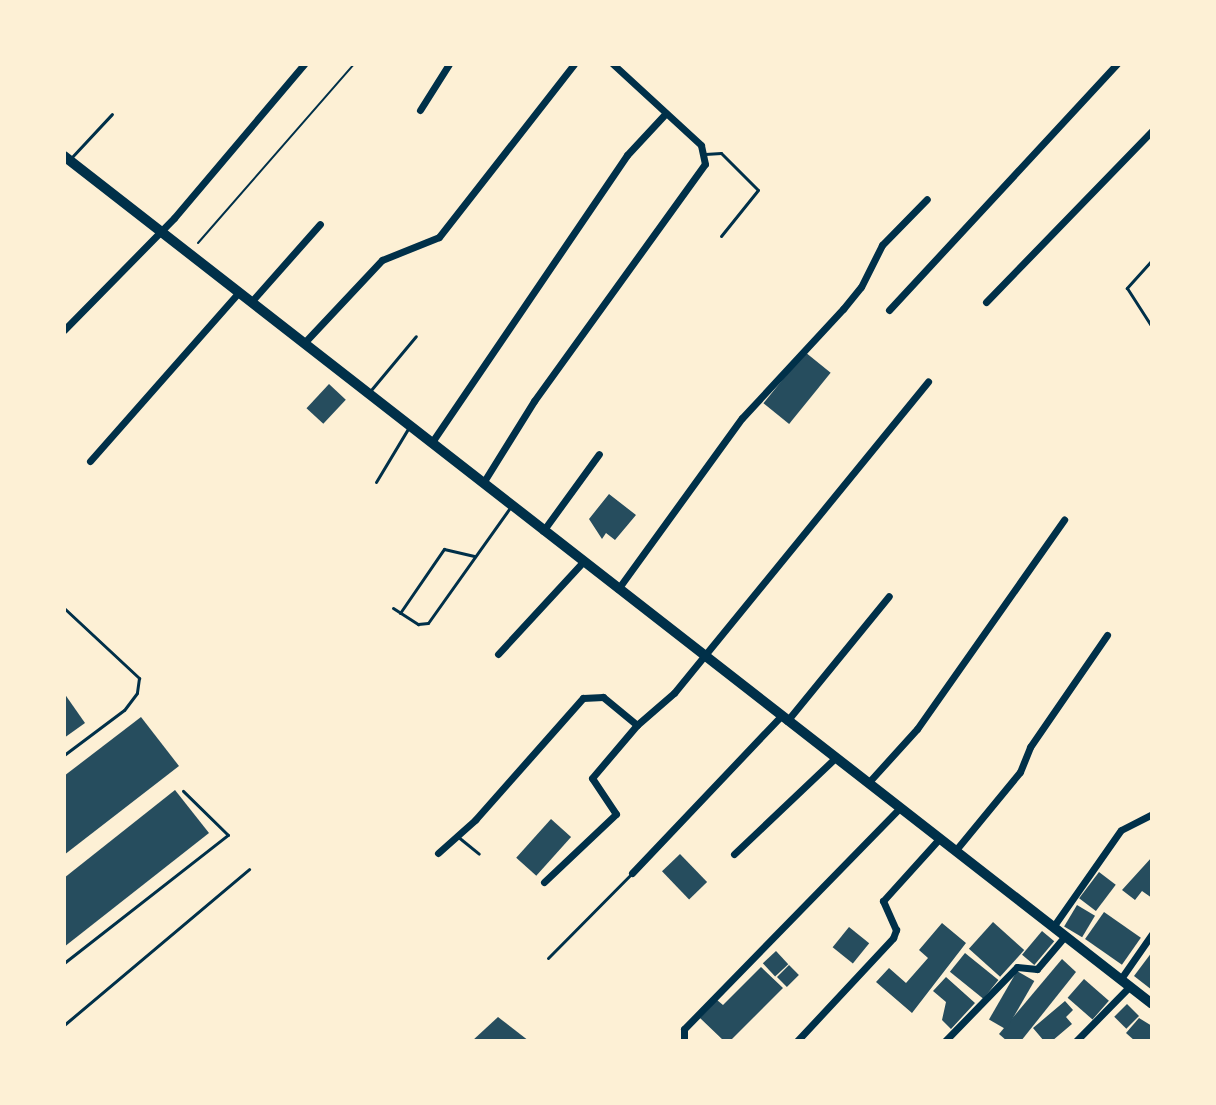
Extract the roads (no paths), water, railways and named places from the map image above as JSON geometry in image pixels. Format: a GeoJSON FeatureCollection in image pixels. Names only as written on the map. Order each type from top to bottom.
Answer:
{"type":"FeatureCollection","features":[{"type":"Feature","properties":{"kind":"main road"},"geometry":{"type":"LineString","coordinates":[[66,161],[190,253],[1152,1004]]}},
{"type":"Feature","properties":{"kind":"street"},"geometry":{"type":"LineString","coordinates":[[64,330],[160,230],[304,64]]}},
{"type":"Feature","properties":{"kind":"street"},"geometry":{"type":"LineString","coordinates":[[420,110],[449,64]]}},
{"type":"Feature","properties":{"kind":"street"},"geometry":{"type":"LineString","coordinates":[[304,343],[382,260],[439,237],[574,64]]}},
{"type":"Feature","properties":{"kind":"street"},"geometry":{"type":"LineString","coordinates":[[483,483],[534,401],[705,164],[705,154],[613,64]]}},
{"type":"Feature","properties":{"kind":"street"},"geometry":{"type":"LineString","coordinates":[[889,310],[1117,64]]}},
{"type":"Feature","properties":{"kind":"street"},"geometry":{"type":"LineString","coordinates":[[432,442],[627,155],[666,113]]}},
{"type":"Feature","properties":{"kind":"street"},"geometry":{"type":"LineString","coordinates":[[986,302],[1152,131]]}},
{"type":"Feature","properties":{"kind":"street"},"geometry":{"type":"LineString","coordinates":[[618,589],[742,418],[843,309],[861,287],[882,245],[927,199]]}},
{"type":"Feature","properties":{"kind":"street"},"geometry":{"type":"LineString","coordinates":[[251,302],[320,224]]}},
{"type":"Feature","properties":{"kind":"street"},"geometry":{"type":"LineString","coordinates":[[90,461],[239,292]]}},
{"type":"Feature","properties":{"kind":"street"},"geometry":{"type":"LineString","coordinates":[[544,882],[616,814],[592,778],[637,725],[674,693],[705,657],[928,382]]}},
{"type":"Feature","properties":{"kind":"street"},"geometry":{"type":"LineString","coordinates":[[543,531],[599,454]]}},
{"type":"Feature","properties":{"kind":"street"},"geometry":{"type":"LineString","coordinates":[[868,783],[926,717],[1064,520]]}},
{"type":"Feature","properties":{"kind":"street"},"geometry":{"type":"LineString","coordinates":[[498,654],[583,562]]}},
{"type":"Feature","properties":{"kind":"street"},"geometry":{"type":"LineString","coordinates":[[632,873],[784,718],[889,596]]}},
{"type":"Feature","properties":{"kind":"street"},"geometry":{"type":"LineString","coordinates":[[955,851],[1020,772],[1030,747],[1107,635]]}},
{"type":"Feature","properties":{"kind":"street"},"geometry":{"type":"LineString","coordinates":[[438,853],[583,698],[603,697],[637,725]]}},
{"type":"Feature","properties":{"kind":"street"},"geometry":{"type":"LineString","coordinates":[[734,854],[835,758]]}},
{"type":"Feature","properties":{"kind":"street"},"geometry":{"type":"LineString","coordinates":[[684,1041],[684,1029],[900,808]]}},
{"type":"Feature","properties":{"kind":"street"},"geometry":{"type":"LineString","coordinates":[[1053,927],[1121,830],[1152,814]]}},
{"type":"Feature","properties":{"kind":"street"},"geometry":{"type":"LineString","coordinates":[[797,1041],[893,938],[896,930],[883,901],[939,839]]}},
{"type":"Feature","properties":{"kind":"street"},"geometry":{"type":"LineString","coordinates":[[1076,1041],[1125,983],[1152,934]]}},
{"type":"Feature","properties":{"kind":"street"},"geometry":{"type":"LineString","coordinates":[[945,1041],[1017,967],[1037,969],[1065,936]]}},
{"type":"Feature","properties":{"kind":"lane"},"geometry":{"type":"LineString","coordinates":[[66,161],[112,114]]}},
{"type":"Feature","properties":{"kind":"lane"},"geometry":{"type":"LineString","coordinates":[[705,154],[721,153],[758,190],[721,236]]}},
{"type":"Feature","properties":{"kind":"lane"},"geometry":{"type":"LineString","coordinates":[[1152,260],[1127,288],[1152,327]]}},
{"type":"Feature","properties":{"kind":"lane"},"geometry":{"type":"LineString","coordinates":[[369,393],[416,336]]}},
{"type":"Feature","properties":{"kind":"lane"},"geometry":{"type":"LineString","coordinates":[[376,482],[411,425]]}},
{"type":"Feature","properties":{"kind":"lane"},"geometry":{"type":"LineString","coordinates":[[393,608],[418,624],[428,623],[511,506]]}},
{"type":"Feature","properties":{"kind":"lane"},"geometry":{"type":"LineString","coordinates":[[400,613],[444,549],[475,556]]}},
{"type":"Feature","properties":{"kind":"lane"},"geometry":{"type":"LineString","coordinates":[[64,608],[139,678],[137,693],[124,710],[64,755]]}},
{"type":"Feature","properties":{"kind":"lane"},"geometry":{"type":"LineString","coordinates":[[64,963],[228,835],[183,791]]}},
{"type":"Feature","properties":{"kind":"lane"},"geometry":{"type":"LineString","coordinates":[[457,836],[479,854]]}},
{"type":"Feature","properties":{"kind":"lane"},"geometry":{"type":"LineString","coordinates":[[64,1025],[249,869]]}},
{"type":"Feature","properties":{"kind":"lane"},"geometry":{"type":"LineString","coordinates":[[548,958],[632,873]]}}]}
